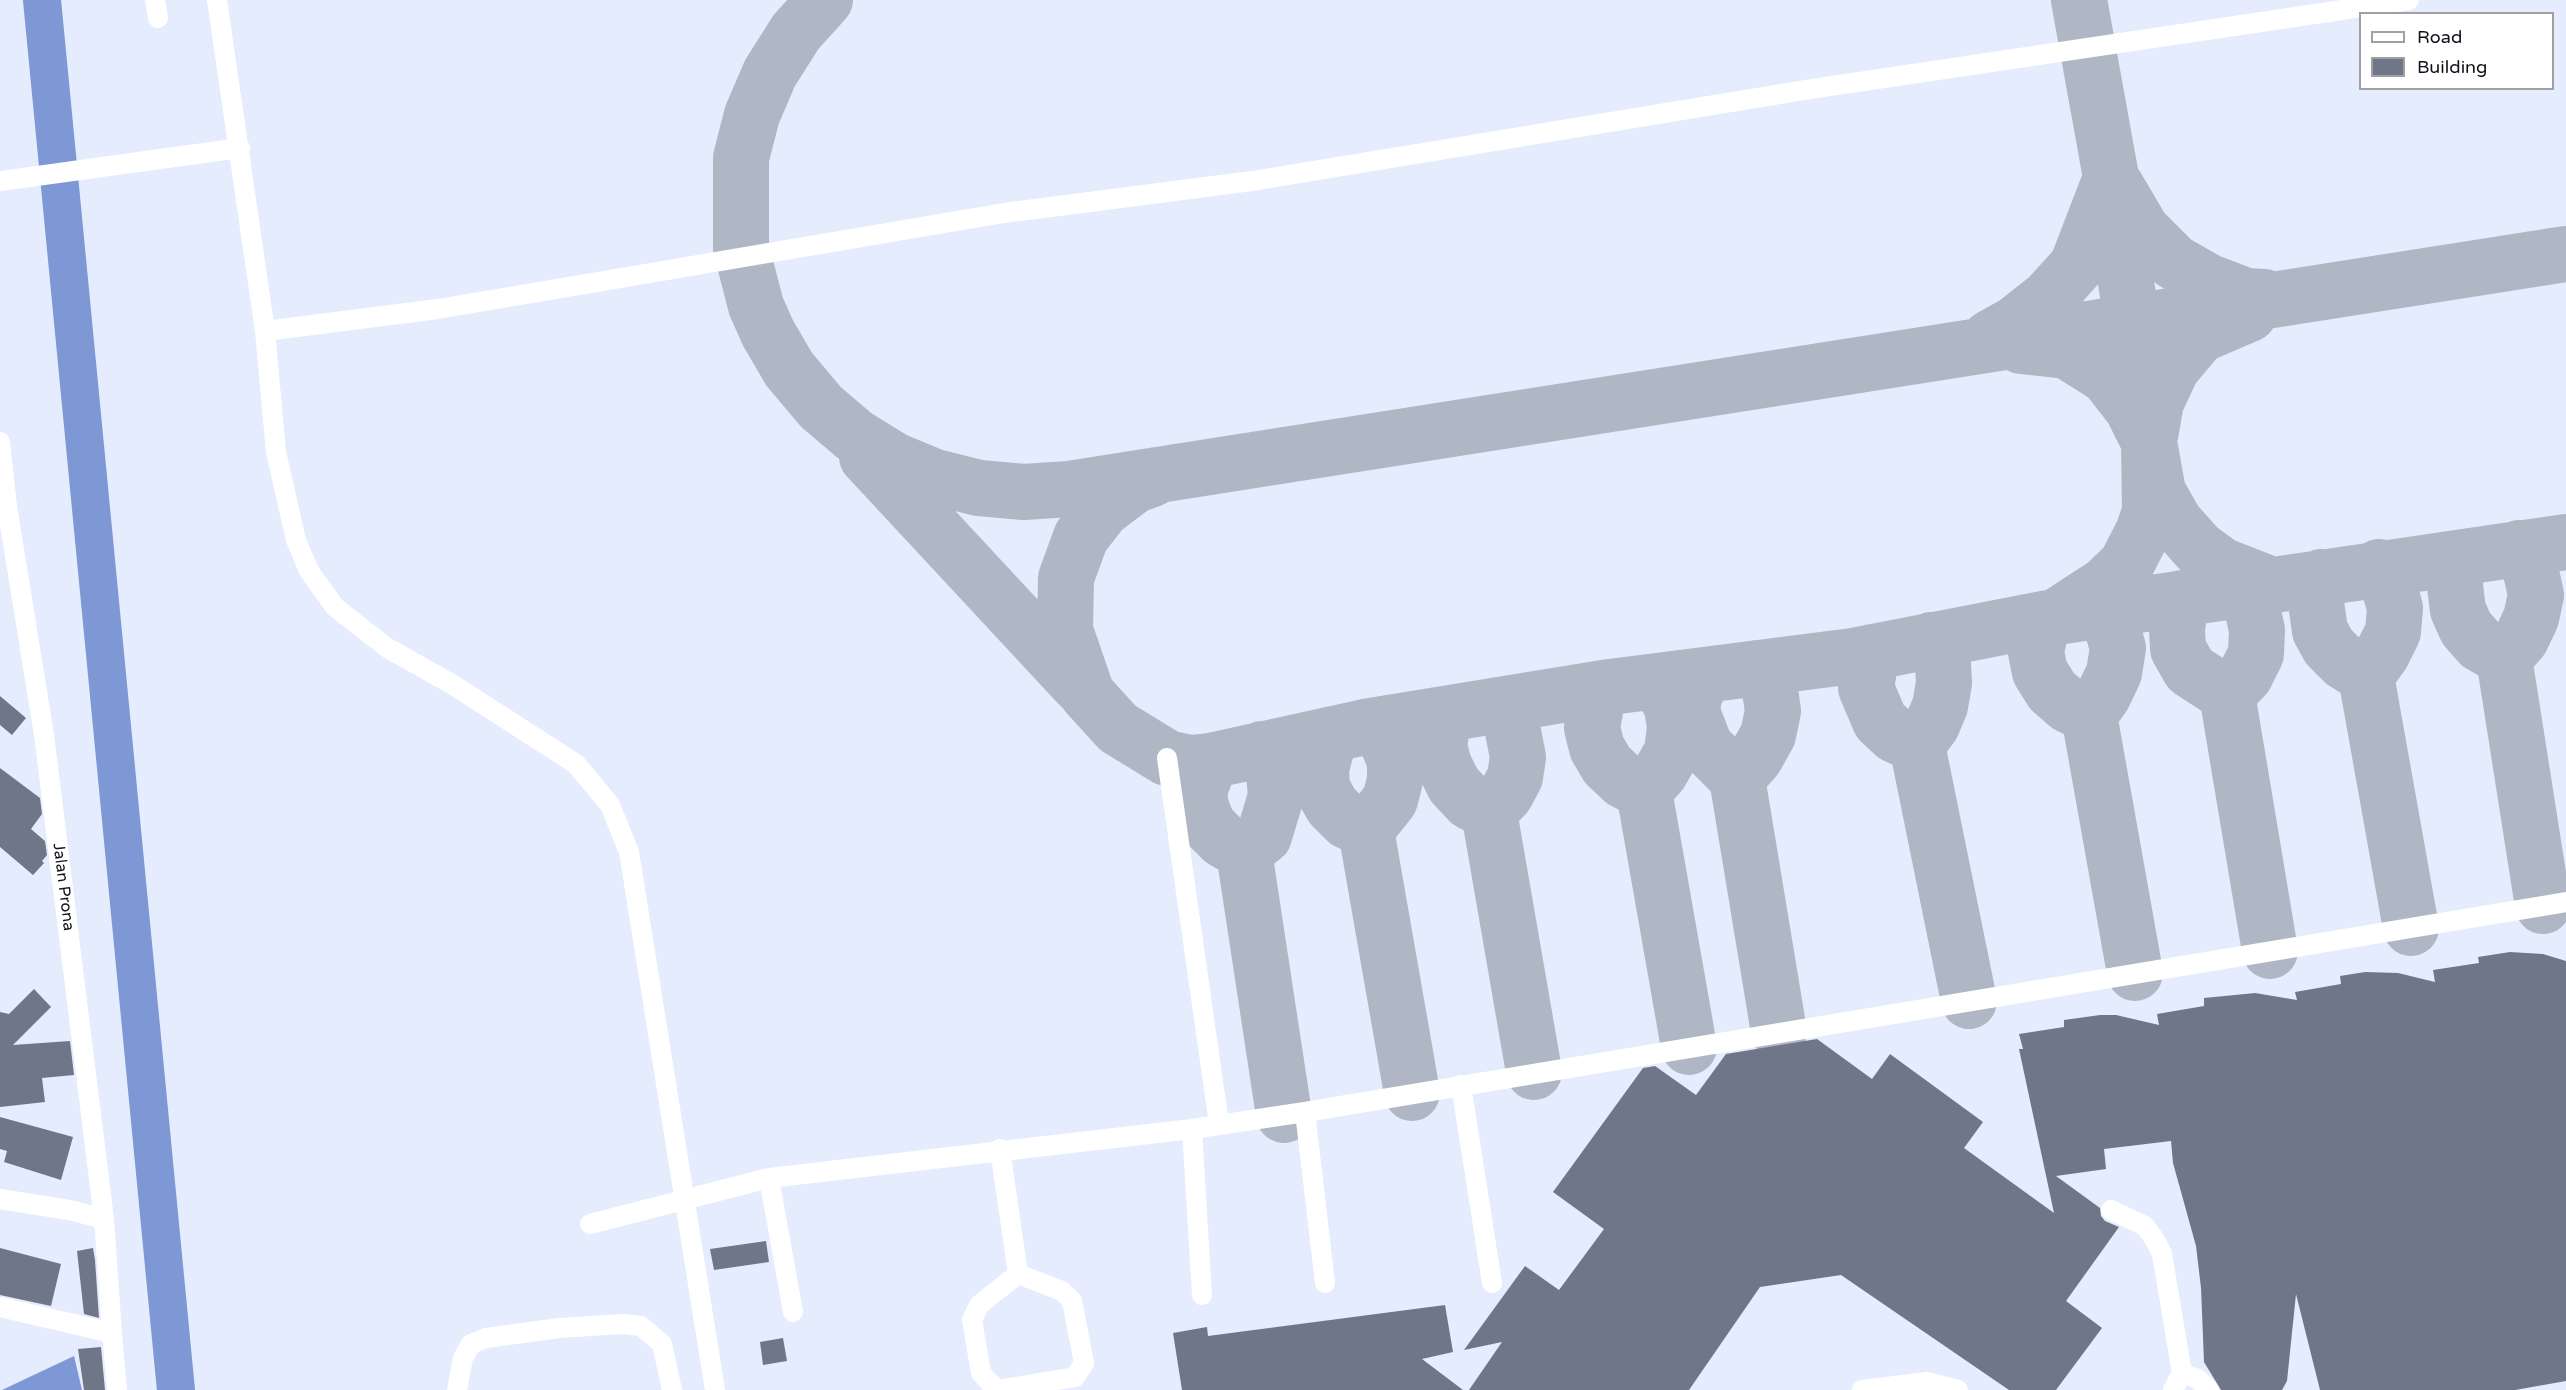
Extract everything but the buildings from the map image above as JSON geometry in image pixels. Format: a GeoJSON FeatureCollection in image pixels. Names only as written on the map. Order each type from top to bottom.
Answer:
{"type":"FeatureCollection","features":[{"type":"Feature","properties":{"kind":"street"},"geometry":{"type":"LineString","coordinates":[[217,0],[265,331],[276,452],[296,540],[309,571],[336,608],[386,647],[455,686],[576,764],[610,805],[629,852],[715,1390]]}},
{"type":"Feature","properties":{"kind":"street"},"geometry":{"type":"LineString","coordinates":[[265,331],[438,309],[1004,213],[1252,181],[1811,89],[2409,0]]}},
{"type":"Feature","properties":{"kind":"street"},"geometry":{"type":"LineString","coordinates":[[0,181],[240,148]]}},
{"type":"Feature","properties":{"kind":"street","name":"Jalan Prona"},"geometry":{"type":"LineString","coordinates":[[0,442],[7,506],[44,735],[104,1219],[117,1390]]}},
{"type":"Feature","properties":{"kind":"street"},"geometry":{"type":"LineString","coordinates":[[1167,758],[1219,1124]]}},
{"type":"Feature","properties":{"kind":"street"},"geometry":{"type":"LineString","coordinates":[[590,1224],[769,1178],[1192,1128],[1305,1112],[1461,1084],[2566,902]]}},
{"type":"Feature","properties":{"kind":"street"},"geometry":{"type":"LineString","coordinates":[[1461,1084],[1492,1283]]}},
{"type":"Feature","properties":{"kind":"street"},"geometry":{"type":"LineString","coordinates":[[1305,1112],[1325,1283]]}},
{"type":"Feature","properties":{"kind":"street"},"geometry":{"type":"LineString","coordinates":[[1192,1128],[1202,1295]]}},
{"type":"Feature","properties":{"kind":"street"},"geometry":{"type":"LineString","coordinates":[[1000,1149],[1018,1274]]}},
{"type":"Feature","properties":{"kind":"street"},"geometry":{"type":"LineString","coordinates":[[769,1178],[793,1312]]}},
{"type":"Feature","properties":{"kind":"street"},"geometry":{"type":"LineString","coordinates":[[0,1199],[69,1210],[104,1219]]}},
{"type":"Feature","properties":{"kind":"street"},"geometry":{"type":"LineString","coordinates":[[2111,1210],[2145,1226],[2162,1254],[2177,1382],[2198,1379],[2209,1390]]}},
{"type":"Feature","properties":{"kind":"street"},"geometry":{"type":"LineString","coordinates":[[1018,1274],[1062,1291],[1072,1301],[1084,1363],[1075,1377],[997,1390],[981,1373],[972,1320],[979,1305],[1018,1274]]}},
{"type":"Feature","properties":{"kind":"street"},"geometry":{"type":"LineString","coordinates":[[0,1307],[112,1333]]}},
{"type":"Feature","properties":{"kind":"street"},"geometry":{"type":"LineString","coordinates":[[457,1390],[463,1358],[471,1344],[486,1338],[559,1328],[623,1324],[642,1326],[662,1344],[672,1390]]}},
{"type":"Feature","properties":{"kind":"street"},"geometry":{"type":"LineString","coordinates":[[1862,1390],[1926,1382],[1958,1390]]}},
{"type":"Feature","properties":{"kind":"water"},"geometry":{"type":"Polygon","coordinates":[[[74,1356],[82,1390],[2,1390],[74,1356]]]}},
{"type":"Feature","properties":{"kind":"waterway"},"geometry":{"type":"LineString","coordinates":[[42,0],[176,1390]]}},
{"type":"Feature","properties":{"kind":"taxiway"},"geometry":{"type":"LineString","coordinates":[[825,0],[796,32],[770,73],[752,115],[741,158],[741,248],[756,306],[768,333],[789,369],[821,407],[855,436],[894,460],[935,477],[979,488],[1024,492],[1069,489],[2566,254]]}},
{"type":"Feature","properties":{"kind":"taxiway"},"geometry":{"type":"LineString","coordinates":[[2079,0],[2111,177],[2149,442]]}},
{"type":"Feature","properties":{"kind":"taxiway"},"geometry":{"type":"LineString","coordinates":[[1990,338],[2015,324],[2048,298],[2077,266],[2109,183]]}},
{"type":"Feature","properties":{"kind":"taxiway"},"geometry":{"type":"LineString","coordinates":[[2116,186],[2142,230],[2174,262],[2209,282],[2246,296],[2264,297]]}},
{"type":"Feature","properties":{"kind":"taxiway"},"geometry":{"type":"LineString","coordinates":[[2249,314],[2200,335],[2172,368],[2156,402],[2149,442],[2158,492],[2175,522],[2199,549],[2221,565],[2272,585]]}},
{"type":"Feature","properties":{"kind":"taxiway"},"geometry":{"type":"LineString","coordinates":[[2021,346],[2067,351],[2107,376],[2132,408],[2149,442],[2150,512],[2143,532],[2126,565],[2105,585],[2062,613]]}},
{"type":"Feature","properties":{"kind":"taxiway"},"geometry":{"type":"LineString","coordinates":[[867,457],[1079,685]]}},
{"type":"Feature","properties":{"kind":"taxiway"},"geometry":{"type":"LineString","coordinates":[[1152,479],[1135,485],[1102,510],[1081,537],[1066,578],[1065,630],[1087,694],[1118,728],[1167,758],[1190,763],[1210,761],[1365,727],[1610,687],[1853,656],[2043,619],[2566,542]]}},
{"type":"Feature","properties":{"kind":"taxiway"},"geometry":{"type":"LineString","coordinates":[[2519,548],[2531,572],[2536,595],[2531,618],[2521,639],[2504,658],[2543,906]]}},
{"type":"Feature","properties":{"kind":"taxiway"},"geometry":{"type":"LineString","coordinates":[[2457,558],[2455,586],[2458,610],[2466,628],[2480,644],[2504,658]]}},
{"type":"Feature","properties":{"kind":"taxiway"},"geometry":{"type":"LineString","coordinates":[[2379,567],[2388,582],[2395,608],[2393,632],[2382,654],[2366,676],[2411,928]]}},
{"type":"Feature","properties":{"kind":"taxiway"},"geometry":{"type":"LineString","coordinates":[[2321,577],[2315,595],[2320,631],[2329,647],[2344,662],[2366,676]]}},
{"type":"Feature","properties":{"kind":"taxiway"},"geometry":{"type":"LineString","coordinates":[[2227,694],[2245,676],[2256,654],[2257,630],[2253,612],[2241,589]]}},
{"type":"Feature","properties":{"kind":"taxiway"},"geometry":{"type":"LineString","coordinates":[[2182,598],[2177,628],[2178,649],[2190,670],[2227,694]]}},
{"type":"Feature","properties":{"kind":"taxiway"},"geometry":{"type":"LineString","coordinates":[[2107,610],[2118,648],[2114,673],[2103,696],[2089,715],[2135,973]]}},
{"type":"Feature","properties":{"kind":"taxiway"},"geometry":{"type":"LineString","coordinates":[[2043,619],[2036,652],[2040,672],[2052,691],[2068,705],[2089,715]]}},
{"type":"Feature","properties":{"kind":"taxiway"},"geometry":{"type":"LineString","coordinates":[[1931,640],[1943,664],[1944,683],[1940,706],[1932,725],[1917,745],[1969,1001]]}},
{"type":"Feature","properties":{"kind":"taxiway"},"geometry":{"type":"LineString","coordinates":[[1872,652],[1866,688],[1880,721],[1895,735],[1917,745]]}},
{"type":"Feature","properties":{"kind":"taxiway"},"geometry":{"type":"LineString","coordinates":[[1737,778],[1755,758],[1768,735],[1773,711],[1770,690],[1757,668]]}},
{"type":"Feature","properties":{"kind":"taxiway"},"geometry":{"type":"LineString","coordinates":[[1658,681],[1672,707],[1675,727],[1672,752],[1660,773],[1644,791],[1689,1047]]}},
{"type":"Feature","properties":{"kind":"taxiway"},"geometry":{"type":"LineString","coordinates":[[1701,683],[1694,696],[1692,712],[1705,746],[1737,778],[1779,1032]]}},
{"type":"Feature","properties":{"kind":"taxiway"},"geometry":{"type":"LineString","coordinates":[[1599,689],[1592,728],[1597,748],[1607,765],[1624,781],[1644,791]]}},
{"type":"Feature","properties":{"kind":"taxiway"},"geometry":{"type":"LineString","coordinates":[[2227,694],[2270,951]]}},
{"type":"Feature","properties":{"kind":"taxiway"},"geometry":{"type":"LineString","coordinates":[[1489,812],[1506,794],[1515,777],[1518,757],[1511,721],[1498,706]]}},
{"type":"Feature","properties":{"kind":"taxiway"},"geometry":{"type":"LineString","coordinates":[[1451,713],[1442,728],[1439,746],[1444,765],[1454,785],[1470,802],[1489,812]]}},
{"type":"Feature","properties":{"kind":"taxiway"},"geometry":{"type":"LineString","coordinates":[[1376,725],[1389,746],[1395,762],[1395,780],[1390,800],[1366,830],[1412,1093]]}},
{"type":"Feature","properties":{"kind":"taxiway"},"geometry":{"type":"LineString","coordinates":[[1333,734],[1321,770],[1322,788],[1332,806],[1347,821],[1366,830]]}},
{"type":"Feature","properties":{"kind":"taxiway"},"geometry":{"type":"LineString","coordinates":[[1244,852],[1264,836],[1276,796],[1274,774],[1262,749]]}},
{"type":"Feature","properties":{"kind":"taxiway"},"geometry":{"type":"LineString","coordinates":[[1210,761],[1199,792],[1201,807],[1208,825],[1223,840],[1244,852]]}},
{"type":"Feature","properties":{"kind":"taxiway"},"geometry":{"type":"LineString","coordinates":[[1489,812],[1534,1072]]}},
{"type":"Feature","properties":{"kind":"taxiway"},"geometry":{"type":"LineString","coordinates":[[1244,852],[1284,1115]]}}]}
